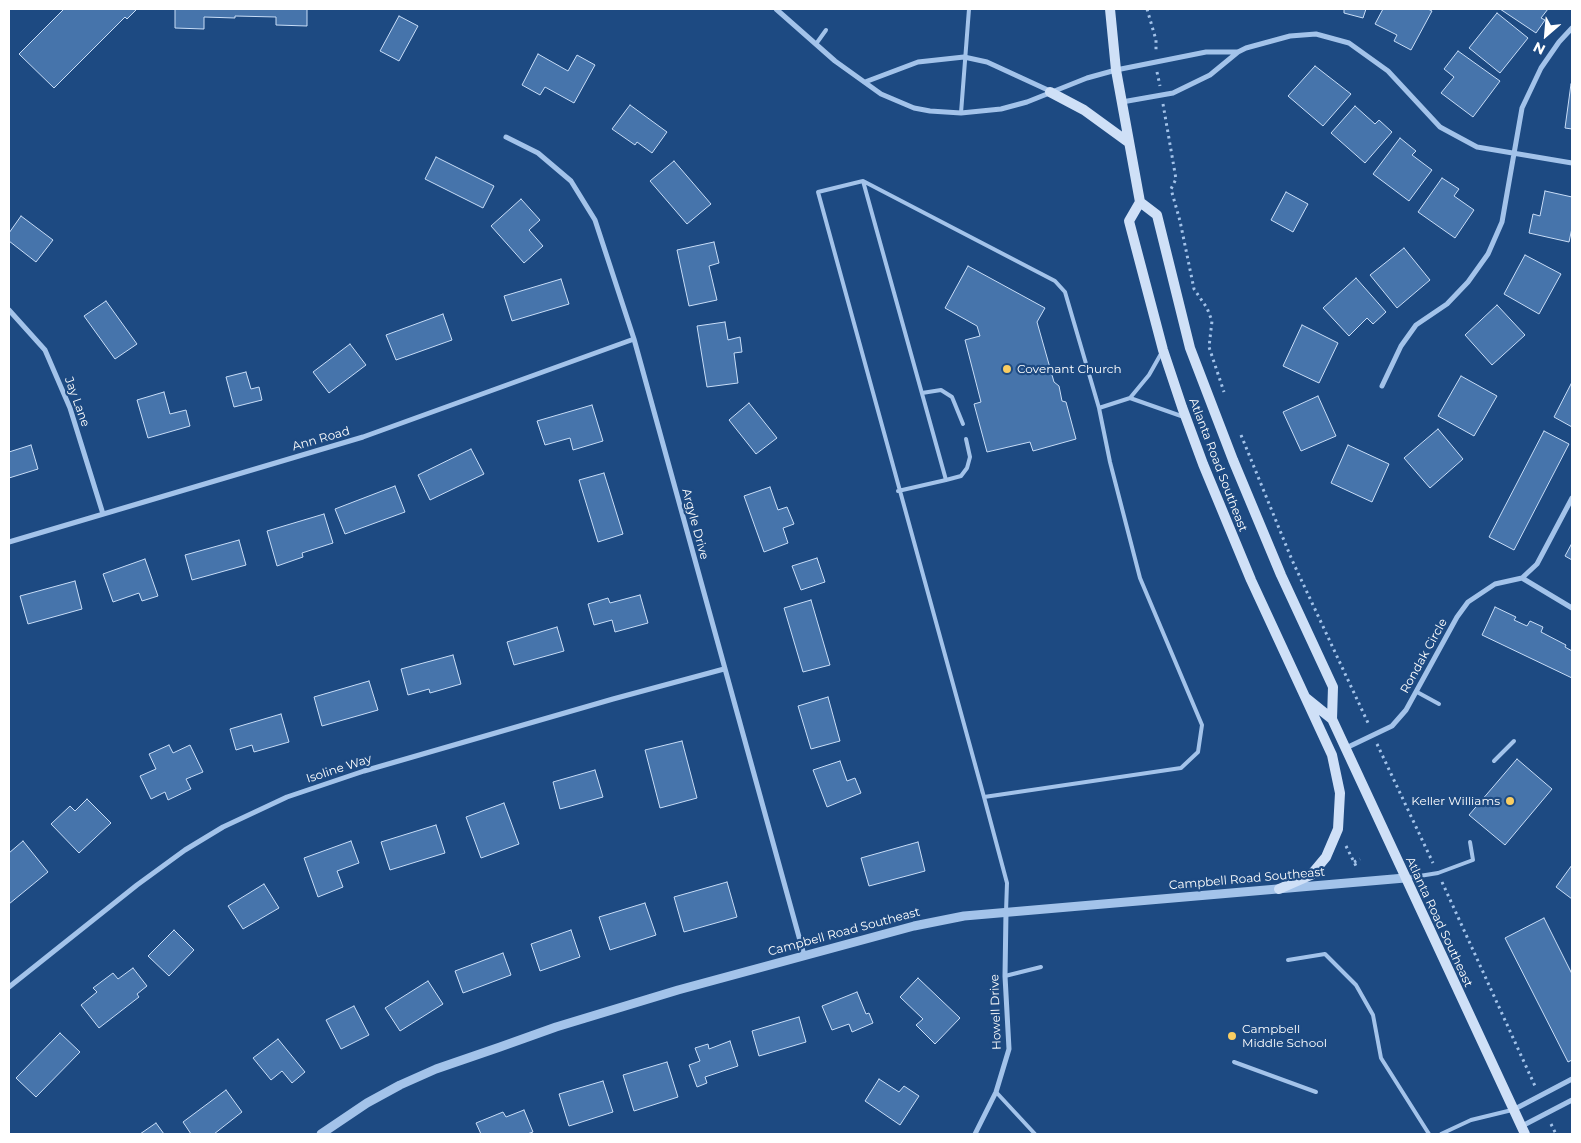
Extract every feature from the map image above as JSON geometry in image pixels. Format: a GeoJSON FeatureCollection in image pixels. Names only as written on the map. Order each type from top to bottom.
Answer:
{"type":"FeatureCollection","features":[{"type":"Feature","properties":{"kind":"main road"},"geometry":{"type":"LineString","coordinates":[[1110,9],[1116,70],[1140,202]]}},
{"type":"Feature","properties":{"kind":"main road"},"geometry":{"type":"LineString","coordinates":[[1050,92],[1084,110],[1128,142]]}},
{"type":"Feature","properties":{"kind":"main road","name":"Atlanta Road Southeast"},"geometry":{"type":"LineString","coordinates":[[1332,719],[1333,687],[1282,575],[1211,405],[1190,348],[1157,215],[1140,202],[1129,220],[1163,350],[1186,417],[1245,564],[1304,696],[1332,719],[1523,1130]]}},
{"type":"Feature","properties":{"kind":"main road"},"geometry":{"type":"LineString","coordinates":[[1280,889],[1311,875],[1326,856],[1338,829],[1340,793],[1332,755],[1304,696]]}},
{"type":"Feature","properties":{"kind":"street"},"geometry":{"type":"LineString","coordinates":[[776,9],[816,44],[881,94],[914,108],[961,113],[1001,109],[1027,102],[1050,92],[1116,70],[1206,52],[1238,52],[1290,36],[1316,34],[1349,44],[1388,71],[1440,127],[1477,146],[1514,154],[1572,162]]}},
{"type":"Feature","properties":{"kind":"street"},"geometry":{"type":"LineString","coordinates":[[1382,386],[1401,346],[1416,325],[1447,304],[1468,282],[1488,254],[1502,222],[1522,108],[1541,68],[1559,42],[1572,28]]}},
{"type":"Feature","properties":{"kind":"street"},"geometry":{"type":"LineString","coordinates":[[1121,102],[1173,93],[1210,75],[1238,52]]}},
{"type":"Feature","properties":{"kind":"street"},"geometry":{"type":"LineString","coordinates":[[865,82],[918,62],[964,57],[987,62],[1050,92]]}},
{"type":"Feature","properties":{"kind":"street","name":"Argyle Drive"},"geometry":{"type":"LineString","coordinates":[[506,137],[538,153],[571,181],[595,220],[634,340],[804,955]]}},
{"type":"Feature","properties":{"kind":"street","name":"Jay Lane"},"geometry":{"type":"LineString","coordinates":[[9,310],[45,350],[70,408],[103,514]]}},
{"type":"Feature","properties":{"kind":"street","name":"Ann Road"},"geometry":{"type":"LineString","coordinates":[[9,542],[363,437],[634,340]]}},
{"type":"Feature","properties":{"kind":"street"},"geometry":{"type":"LineString","coordinates":[[1572,498],[1537,564],[1522,578],[1572,608]]}},
{"type":"Feature","properties":{"kind":"street","name":"Rondak Circle"},"geometry":{"type":"LineString","coordinates":[[1346,748],[1392,726],[1417,692],[1457,617],[1468,602],[1495,584],[1522,578]]}},
{"type":"Feature","properties":{"kind":"street","name":"Isoline Way"},"geometry":{"type":"LineString","coordinates":[[9,987],[137,885],[185,850],[223,827],[287,798],[364,771],[724,669]]}},
{"type":"Feature","properties":{"kind":"street","name":"Campbell Road Southeast"},"geometry":{"type":"LineString","coordinates":[[321,1134],[366,1103],[436,1069],[556,1027],[804,955],[914,926],[964,916],[1405,878]]}},
{"type":"Feature","properties":{"kind":"street","name":"Howell Drive"},"geometry":{"type":"LineString","coordinates":[[975,1134],[996,1092],[1009,1049],[1005,976],[1006,912]]}},
{"type":"Feature","properties":{"kind":"street"},"geometry":{"type":"LineString","coordinates":[[1513,1110],[1572,1079]]}},
{"type":"Feature","properties":{"kind":"street"},"geometry":{"type":"LineString","coordinates":[[1523,1130],[1546,1113],[1572,1100]]}},
{"type":"Feature","properties":{"kind":"lane"},"geometry":{"type":"LineString","coordinates":[[961,113],[969,9]]}},
{"type":"Feature","properties":{"kind":"lane"},"geometry":{"type":"LineString","coordinates":[[816,44],[826,30]]}},
{"type":"Feature","properties":{"kind":"lane"},"geometry":{"type":"LineString","coordinates":[[864,181],[946,480]]}},
{"type":"Feature","properties":{"kind":"lane"},"geometry":{"type":"LineString","coordinates":[[984,797],[1181,768],[1198,752],[1202,725],[1140,578],[1110,462],[1099,408],[1065,292],[1055,281],[864,181],[818,192],[1007,883],[1006,912]]}},
{"type":"Feature","properties":{"kind":"lane"},"geometry":{"type":"LineString","coordinates":[[1099,408],[1130,398],[1149,375],[1163,350]]}},
{"type":"Feature","properties":{"kind":"lane"},"geometry":{"type":"LineString","coordinates":[[922,393],[941,390],[952,397],[962,424]]}},
{"type":"Feature","properties":{"kind":"lane"},"geometry":{"type":"LineString","coordinates":[[1130,398],[1186,417]]}},
{"type":"Feature","properties":{"kind":"lane"},"geometry":{"type":"LineString","coordinates":[[898,490],[961,476],[967,468],[970,457],[966,439]]}},
{"type":"Feature","properties":{"kind":"lane"},"geometry":{"type":"LineString","coordinates":[[1417,692],[1439,704]]}},
{"type":"Feature","properties":{"kind":"lane"},"geometry":{"type":"LineString","coordinates":[[1494,761],[1514,741]]}},
{"type":"Feature","properties":{"kind":"lane"},"geometry":{"type":"LineString","coordinates":[[1405,878],[1438,873],[1473,860],[1470,842]]}},
{"type":"Feature","properties":{"kind":"lane"},"geometry":{"type":"LineString","coordinates":[[1288,960],[1325,954],[1356,985],[1374,1015],[1381,1058],[1429,1134]]}},
{"type":"Feature","properties":{"kind":"lane"},"geometry":{"type":"LineString","coordinates":[[1005,976],[1041,967]]}},
{"type":"Feature","properties":{"kind":"lane"},"geometry":{"type":"LineString","coordinates":[[1234,1062],[1316,1092]]}},
{"type":"Feature","properties":{"kind":"lane"},"geometry":{"type":"LineString","coordinates":[[996,1092],[1035,1134]]}},
{"type":"Feature","properties":{"kind":"lane"},"geometry":{"type":"LineString","coordinates":[[1441,1134],[1471,1120],[1513,1110]]}},
{"type":"Feature","properties":{"kind":"path"},"geometry":{"type":"LineString","coordinates":[[1147,9],[1156,40],[1155,62],[1176,179],[1171,188],[1194,289],[1207,308],[1212,321],[1209,347],[1227,400]]}},
{"type":"Feature","properties":{"kind":"path"},"geometry":{"type":"LineString","coordinates":[[1237,427],[1292,560],[1438,873],[1539,1096]]}},
{"type":"Feature","properties":{"kind":"path"},"geometry":{"type":"LineString","coordinates":[[1344,842],[1355,864],[1360,859]]}},
{"type":"Feature","properties":{"kind":"path"},"geometry":{"type":"LineString","coordinates":[[1546,1113],[1556,1134]]}},
{"type":"Feature","properties":{"kind":"building"},"geometry":{"type":"Polygon","coordinates":[[[64,9],[137,9],[127,19],[125,17],[54,88],[19,54],[64,9]]]}},
{"type":"Feature","properties":{"kind":"building"},"geometry":{"type":"Polygon","coordinates":[[[175,9],[307,9],[307,26],[276,25],[276,17],[235,16],[235,18],[204,17],[204,29],[175,28],[175,9]]]}},
{"type":"Feature","properties":{"kind":"building"},"geometry":{"type":"Polygon","coordinates":[[[1344,9],[1366,9],[1363,18],[1344,13],[1344,9]]]}},
{"type":"Feature","properties":{"kind":"building"},"geometry":{"type":"Polygon","coordinates":[[[1383,9],[1428,9],[1432,11],[1411,50],[1394,41],[1397,35],[1375,24],[1383,9]]]}},
{"type":"Feature","properties":{"kind":"building"},"geometry":{"type":"Polygon","coordinates":[[[1500,9],[1548,9],[1541,18],[1545,20],[1536,33],[1500,9]]]}},
{"type":"Feature","properties":{"kind":"building"},"geometry":{"type":"Polygon","coordinates":[[[1497,13],[1528,38],[1500,73],[1469,48],[1497,13]]]}},
{"type":"Feature","properties":{"kind":"building"},"geometry":{"type":"Polygon","coordinates":[[[399,16],[418,26],[399,61],[380,51],[399,16]]]}},
{"type":"Feature","properties":{"kind":"building"},"geometry":{"type":"Polygon","coordinates":[[[1458,51],[1500,81],[1473,117],[1441,93],[1454,77],[1444,69],[1458,51]]]}},
{"type":"Feature","properties":{"kind":"building"},"geometry":{"type":"Polygon","coordinates":[[[538,54],[568,71],[577,55],[595,65],[574,103],[545,87],[540,95],[522,85],[538,54]]]}},
{"type":"Feature","properties":{"kind":"building"},"geometry":{"type":"Polygon","coordinates":[[[1315,66],[1351,94],[1323,126],[1288,96],[1315,66]]]}},
{"type":"Feature","properties":{"kind":"building"},"geometry":{"type":"Polygon","coordinates":[[[1572,84],[1572,129],[1565,128],[1572,84]]]}},
{"type":"Feature","properties":{"kind":"building"},"geometry":{"type":"Polygon","coordinates":[[[630,105],[667,132],[652,153],[637,142],[635,145],[612,129],[630,105]]]}},
{"type":"Feature","properties":{"kind":"building"},"geometry":{"type":"Polygon","coordinates":[[[1355,106],[1375,124],[1379,120],[1392,132],[1365,163],[1331,133],[1355,106]]]}},
{"type":"Feature","properties":{"kind":"building"},"geometry":{"type":"Polygon","coordinates":[[[1400,138],[1416,151],[1412,155],[1432,170],[1409,201],[1373,174],[1400,138]]]}},
{"type":"Feature","properties":{"kind":"building"},"geometry":{"type":"Polygon","coordinates":[[[436,157],[494,186],[483,208],[425,179],[436,157]]]}},
{"type":"Feature","properties":{"kind":"building"},"geometry":{"type":"Polygon","coordinates":[[[674,161],[711,204],[687,224],[650,181],[674,161]]]}},
{"type":"Feature","properties":{"kind":"building"},"geometry":{"type":"Polygon","coordinates":[[[1442,178],[1459,189],[1454,196],[1474,210],[1455,238],[1418,212],[1442,178]]]}},
{"type":"Feature","properties":{"kind":"building"},"geometry":{"type":"Polygon","coordinates":[[[1545,191],[1572,197],[1572,228],[1569,242],[1529,233],[1533,214],[1540,216],[1545,191]]]}},
{"type":"Feature","properties":{"kind":"building"},"geometry":{"type":"Polygon","coordinates":[[[1286,192],[1308,204],[1293,232],[1271,220],[1286,192]]]}},
{"type":"Feature","properties":{"kind":"building"},"geometry":{"type":"Polygon","coordinates":[[[521,199],[540,220],[529,230],[543,246],[524,263],[491,226],[521,199]]]}},
{"type":"Feature","properties":{"kind":"building"},"geometry":{"type":"Polygon","coordinates":[[[21,216],[53,240],[36,262],[9,241],[9,233],[21,216]]]}},
{"type":"Feature","properties":{"kind":"building"},"geometry":{"type":"Polygon","coordinates":[[[714,242],[719,263],[709,266],[717,300],[689,306],[677,250],[714,242]]]}},
{"type":"Feature","properties":{"kind":"building"},"geometry":{"type":"Polygon","coordinates":[[[1404,248],[1430,280],[1397,308],[1370,275],[1404,248]]]}},
{"type":"Feature","properties":{"kind":"building"},"geometry":{"type":"Polygon","coordinates":[[[1525,255],[1561,274],[1539,314],[1504,294],[1525,255]]]}},
{"type":"Feature","properties":{"kind":"building"},"geometry":{"type":"Polygon","coordinates":[[[968,266],[1045,308],[1037,322],[1054,382],[1059,386],[1062,401],[1066,402],[1076,439],[1033,451],[1030,442],[987,452],[974,404],[981,402],[965,340],[980,336],[977,326],[945,308],[968,266]]]}},
{"type":"Feature","properties":{"kind":"building"},"geometry":{"type":"Polygon","coordinates":[[[1356,278],[1386,312],[1373,324],[1367,318],[1349,336],[1323,308],[1356,278]]]}},
{"type":"Feature","properties":{"kind":"building"},"geometry":{"type":"Polygon","coordinates":[[[561,279],[569,304],[512,321],[504,296],[561,279]]]}},
{"type":"Feature","properties":{"kind":"building"},"geometry":{"type":"Polygon","coordinates":[[[106,301],[137,344],[115,359],[84,316],[106,301]]]}},
{"type":"Feature","properties":{"kind":"building"},"geometry":{"type":"Polygon","coordinates":[[[1497,305],[1525,335],[1492,365],[1465,335],[1497,305]]]}},
{"type":"Feature","properties":{"kind":"building"},"geometry":{"type":"Polygon","coordinates":[[[443,314],[452,340],[396,360],[386,335],[443,314]]]}},
{"type":"Feature","properties":{"kind":"building"},"geometry":{"type":"Polygon","coordinates":[[[725,322],[728,340],[740,337],[742,352],[734,353],[738,383],[707,387],[697,326],[725,322]]]}},
{"type":"Feature","properties":{"kind":"building"},"geometry":{"type":"Polygon","coordinates":[[[1302,325],[1338,343],[1319,383],[1283,366],[1302,325]]]}},
{"type":"Feature","properties":{"kind":"building"},"geometry":{"type":"Polygon","coordinates":[[[350,344],[366,365],[329,393],[313,372],[350,344]]]}},
{"type":"Feature","properties":{"kind":"building"},"geometry":{"type":"Polygon","coordinates":[[[246,372],[251,389],[259,387],[262,400],[234,407],[226,377],[246,372]]]}},
{"type":"Feature","properties":{"kind":"building"},"geometry":{"type":"Polygon","coordinates":[[[1461,376],[1497,396],[1474,436],[1438,416],[1461,376]]]}},
{"type":"Feature","properties":{"kind":"building"},"geometry":{"type":"Polygon","coordinates":[[[1572,382],[1572,427],[1554,417],[1572,382]]]}},
{"type":"Feature","properties":{"kind":"building"},"geometry":{"type":"Polygon","coordinates":[[[164,392],[170,414],[186,410],[190,426],[148,438],[137,400],[164,392]]]}},
{"type":"Feature","properties":{"kind":"building"},"geometry":{"type":"Polygon","coordinates":[[[1318,396],[1336,436],[1301,451],[1283,412],[1318,396]]]}},
{"type":"Feature","properties":{"kind":"building"},"geometry":{"type":"Polygon","coordinates":[[[749,403],[777,438],[756,454],[729,420],[749,403]]]}},
{"type":"Feature","properties":{"kind":"building"},"geometry":{"type":"Polygon","coordinates":[[[592,405],[603,441],[573,450],[570,438],[545,445],[537,421],[592,405]]]}},
{"type":"Feature","properties":{"kind":"building"},"geometry":{"type":"Polygon","coordinates":[[[1438,429],[1463,459],[1430,488],[1404,458],[1438,429]]]}},
{"type":"Feature","properties":{"kind":"building"},"geometry":{"type":"Polygon","coordinates":[[[1544,431],[1569,444],[1514,550],[1489,537],[1544,431]]]}},
{"type":"Feature","properties":{"kind":"building"},"geometry":{"type":"Polygon","coordinates":[[[31,445],[38,469],[9,478],[9,452],[31,445]]]}},
{"type":"Feature","properties":{"kind":"building"},"geometry":{"type":"Polygon","coordinates":[[[1348,445],[1389,464],[1372,502],[1331,483],[1348,445]]]}},
{"type":"Feature","properties":{"kind":"building"},"geometry":{"type":"Polygon","coordinates":[[[471,449],[484,474],[430,500],[418,475],[471,449]]]}},
{"type":"Feature","properties":{"kind":"building"},"geometry":{"type":"Polygon","coordinates":[[[604,473],[623,534],[598,542],[579,480],[604,473]]]}},
{"type":"Feature","properties":{"kind":"building"},"geometry":{"type":"Polygon","coordinates":[[[395,486],[405,512],[345,534],[335,509],[395,486]]]}},
{"type":"Feature","properties":{"kind":"building"},"geometry":{"type":"Polygon","coordinates":[[[770,487],[778,510],[787,507],[794,524],[783,528],[788,543],[764,552],[744,496],[770,487]]]}},
{"type":"Feature","properties":{"kind":"building"},"geometry":{"type":"Polygon","coordinates":[[[324,514],[333,543],[302,553],[303,557],[277,566],[267,531],[324,514]]]}},
{"type":"Feature","properties":{"kind":"building"},"geometry":{"type":"Polygon","coordinates":[[[239,540],[246,565],[192,580],[185,555],[239,540]]]}},
{"type":"Feature","properties":{"kind":"building"},"geometry":{"type":"Polygon","coordinates":[[[1572,543],[1572,560],[1565,556],[1572,543]]]}},
{"type":"Feature","properties":{"kind":"building"},"geometry":{"type":"Polygon","coordinates":[[[817,558],[825,582],[801,590],[792,566],[817,558]]]}},
{"type":"Feature","properties":{"kind":"building"},"geometry":{"type":"Polygon","coordinates":[[[145,559],[158,596],[142,601],[139,593],[113,602],[103,574],[145,559]]]}},
{"type":"Feature","properties":{"kind":"building"},"geometry":{"type":"Polygon","coordinates":[[[75,581],[82,609],[28,624],[20,596],[75,581]]]}},
{"type":"Feature","properties":{"kind":"building"},"geometry":{"type":"Polygon","coordinates":[[[640,595],[648,623],[615,632],[612,620],[594,625],[588,604],[608,598],[610,603],[640,595]]]}},
{"type":"Feature","properties":{"kind":"building"},"geometry":{"type":"Polygon","coordinates":[[[811,600],[830,665],[803,672],[784,608],[811,600]]]}},
{"type":"Feature","properties":{"kind":"building"},"geometry":{"type":"Polygon","coordinates":[[[1495,607],[1516,617],[1514,620],[1527,626],[1530,621],[1543,627],[1541,632],[1566,645],[1565,647],[1572,651],[1572,678],[1482,635],[1495,607]]]}},
{"type":"Feature","properties":{"kind":"building"},"geometry":{"type":"Polygon","coordinates":[[[557,627],[564,651],[514,665],[507,642],[557,627]]]}},
{"type":"Feature","properties":{"kind":"building"},"geometry":{"type":"Polygon","coordinates":[[[453,655],[461,684],[430,693],[429,689],[408,695],[401,669],[453,655]]]}},
{"type":"Feature","properties":{"kind":"building"},"geometry":{"type":"Polygon","coordinates":[[[369,681],[378,710],[322,726],[314,697],[369,681]]]}},
{"type":"Feature","properties":{"kind":"building"},"geometry":{"type":"Polygon","coordinates":[[[828,697],[840,741],[811,749],[798,706],[828,697]]]}},
{"type":"Feature","properties":{"kind":"building"},"geometry":{"type":"Polygon","coordinates":[[[281,714],[289,742],[254,752],[252,745],[236,750],[230,729],[281,714]]]}},
{"type":"Feature","properties":{"kind":"building"},"geometry":{"type":"Polygon","coordinates":[[[682,741],[697,798],[660,808],[645,750],[682,741]]]}},
{"type":"Feature","properties":{"kind":"building"},"geometry":{"type":"Polygon","coordinates":[[[169,745],[173,753],[190,745],[203,772],[186,779],[191,789],[168,800],[165,792],[151,799],[140,776],[156,769],[149,754],[169,745]]]}},
{"type":"Feature","properties":{"kind":"building"},"geometry":{"type":"Polygon","coordinates":[[[1517,759],[1552,789],[1505,845],[1469,815],[1517,759]]]}},
{"type":"Feature","properties":{"kind":"building"},"geometry":{"type":"Polygon","coordinates":[[[840,761],[847,781],[855,778],[861,793],[827,807],[813,770],[840,761]]]}},
{"type":"Feature","properties":{"kind":"building"},"geometry":{"type":"Polygon","coordinates":[[[595,770],[603,797],[560,809],[553,782],[595,770]]]}},
{"type":"Feature","properties":{"kind":"building"},"geometry":{"type":"Polygon","coordinates":[[[87,799],[111,823],[79,853],[51,824],[70,806],[75,811],[87,799]]]}},
{"type":"Feature","properties":{"kind":"building"},"geometry":{"type":"Polygon","coordinates":[[[504,803],[519,844],[481,858],[466,817],[504,803]]]}},
{"type":"Feature","properties":{"kind":"building"},"geometry":{"type":"Polygon","coordinates":[[[436,825],[445,853],[390,870],[381,842],[436,825]]]}},
{"type":"Feature","properties":{"kind":"building"},"geometry":{"type":"Polygon","coordinates":[[[23,841],[48,872],[9,904],[9,853],[23,841]]]}},
{"type":"Feature","properties":{"kind":"building"},"geometry":{"type":"Polygon","coordinates":[[[351,841],[359,863],[337,871],[343,887],[318,897],[304,858],[351,841]]]}},
{"type":"Feature","properties":{"kind":"building"},"geometry":{"type":"Polygon","coordinates":[[[918,842],[925,871],[869,886],[861,858],[918,842]]]}},
{"type":"Feature","properties":{"kind":"building"},"geometry":{"type":"Polygon","coordinates":[[[1572,865],[1572,899],[1556,887],[1572,865]]]}},
{"type":"Feature","properties":{"kind":"building"},"geometry":{"type":"Polygon","coordinates":[[[727,882],[737,917],[684,932],[674,897],[727,882]]]}},
{"type":"Feature","properties":{"kind":"building"},"geometry":{"type":"Polygon","coordinates":[[[264,884],[279,908],[243,929],[228,906],[264,884]]]}},
{"type":"Feature","properties":{"kind":"building"},"geometry":{"type":"Polygon","coordinates":[[[645,903],[656,935],[610,950],[599,917],[645,903]]]}},
{"type":"Feature","properties":{"kind":"building"},"geometry":{"type":"Polygon","coordinates":[[[1544,918],[1572,974],[1572,1060],[1568,1062],[1505,938],[1544,918]]]}},
{"type":"Feature","properties":{"kind":"building"},"geometry":{"type":"Polygon","coordinates":[[[174,930],[194,950],[169,976],[148,956],[174,930]]]}},
{"type":"Feature","properties":{"kind":"building"},"geometry":{"type":"Polygon","coordinates":[[[571,930],[580,957],[540,971],[531,944],[571,930]]]}},
{"type":"Feature","properties":{"kind":"building"},"geometry":{"type":"Polygon","coordinates":[[[503,953],[511,975],[463,993],[455,971],[503,953]]]}},
{"type":"Feature","properties":{"kind":"building"},"geometry":{"type":"Polygon","coordinates":[[[133,968],[147,986],[137,994],[139,997],[99,1028],[81,1005],[97,992],[93,988],[113,973],[118,979],[133,968]]]}},
{"type":"Feature","properties":{"kind":"building"},"geometry":{"type":"Polygon","coordinates":[[[918,978],[960,1018],[935,1044],[916,1025],[923,1019],[900,997],[918,978]]]}},
{"type":"Feature","properties":{"kind":"building"},"geometry":{"type":"Polygon","coordinates":[[[428,981],[443,1004],[400,1031],[385,1008],[428,981]]]}},
{"type":"Feature","properties":{"kind":"building"},"geometry":{"type":"Polygon","coordinates":[[[857,992],[866,1014],[869,1013],[873,1023],[852,1032],[849,1024],[832,1030],[822,1006],[857,992]]]}},
{"type":"Feature","properties":{"kind":"building"},"geometry":{"type":"Polygon","coordinates":[[[354,1006],[369,1035],[341,1049],[326,1020],[354,1006]]]}},
{"type":"Feature","properties":{"kind":"building"},"geometry":{"type":"Polygon","coordinates":[[[799,1017],[806,1042],[759,1056],[752,1031],[799,1017]]]}},
{"type":"Feature","properties":{"kind":"building"},"geometry":{"type":"Polygon","coordinates":[[[60,1033],[80,1052],[36,1097],[16,1078],[60,1033]]]}},
{"type":"Feature","properties":{"kind":"building"},"geometry":{"type":"Polygon","coordinates":[[[278,1039],[305,1072],[292,1083],[282,1071],[271,1080],[253,1058],[278,1039]]]}},
{"type":"Feature","properties":{"kind":"building"},"geometry":{"type":"Polygon","coordinates":[[[730,1041],[738,1066],[705,1077],[707,1083],[697,1087],[689,1065],[700,1061],[695,1048],[708,1044],[709,1049],[730,1041]]]}},
{"type":"Feature","properties":{"kind":"building"},"geometry":{"type":"Polygon","coordinates":[[[667,1062],[678,1097],[634,1111],[623,1075],[667,1062]]]}},
{"type":"Feature","properties":{"kind":"building"},"geometry":{"type":"Polygon","coordinates":[[[879,1079],[899,1092],[904,1086],[919,1096],[900,1125],[865,1101],[879,1079]]]}},
{"type":"Feature","properties":{"kind":"building"},"geometry":{"type":"Polygon","coordinates":[[[603,1081],[613,1112],[569,1126],[559,1094],[603,1081]]]}},
{"type":"Feature","properties":{"kind":"building"},"geometry":{"type":"Polygon","coordinates":[[[226,1090],[242,1112],[214,1134],[191,1134],[183,1122],[226,1090]]]}},
{"type":"Feature","properties":{"kind":"building"},"geometry":{"type":"Polygon","coordinates":[[[524,1110],[533,1132],[527,1134],[481,1134],[476,1123],[503,1112],[506,1117],[524,1110]]]}},
{"type":"Feature","properties":{"kind":"building"},"geometry":{"type":"Polygon","coordinates":[[[156,1123],[164,1134],[140,1134],[156,1123]]]}},
{"type":"Feature","properties":{"kind":"place","name":"Covenant Church"},"geometry":{"type":"Point","coordinates":[1007,369]}},
{"type":"Feature","properties":{"kind":"place","name":"Keller Williams"},"geometry":{"type":"Point","coordinates":[1510,801]}},
{"type":"Feature","properties":{"kind":"place","name":"Campbell Middle School"},"geometry":{"type":"Point","coordinates":[1232,1036]}}]}
